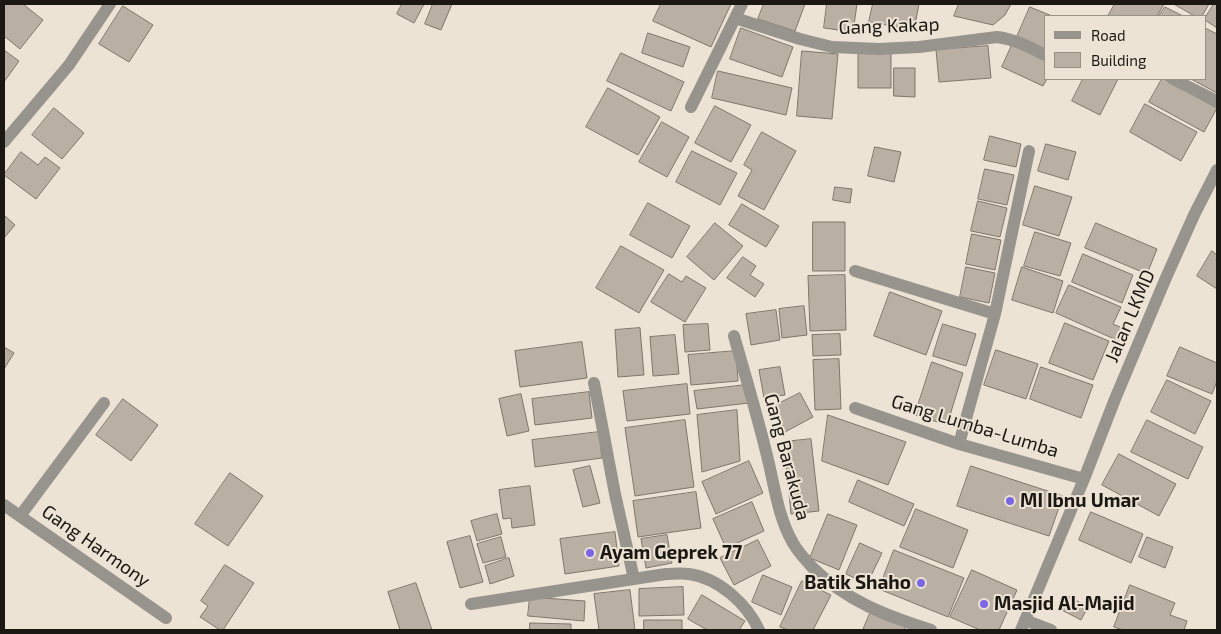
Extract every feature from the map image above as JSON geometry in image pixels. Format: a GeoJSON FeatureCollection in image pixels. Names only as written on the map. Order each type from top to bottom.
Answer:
{"type":"FeatureCollection","features":[{"type":"Feature","properties":{"kind":"street"},"geometry":{"type":"LineString","coordinates":[[4,142],[69,65],[110,4]]}},
{"type":"Feature","properties":{"kind":"street"},"geometry":{"type":"LineString","coordinates":[[691,107],[742,4]]}},
{"type":"Feature","properties":{"kind":"street","name":"Gang Kakap"},"geometry":{"type":"LineString","coordinates":[[735,18],[832,48],[879,49],[911,47],[997,37],[1016,41],[1044,55]]}},
{"type":"Feature","properties":{"kind":"street"},"geometry":{"type":"LineString","coordinates":[[1175,80],[1217,101]]}},
{"type":"Feature","properties":{"kind":"street"},"geometry":{"type":"LineString","coordinates":[[959,444],[995,314],[1029,151]]}},
{"type":"Feature","properties":{"kind":"street","name":"Jalan LKMD"},"geometry":{"type":"LineString","coordinates":[[1023,625],[1165,280],[1194,215],[1217,170]]}},
{"type":"Feature","properties":{"kind":"street"},"geometry":{"type":"LineString","coordinates":[[855,271],[995,314]]}},
{"type":"Feature","properties":{"kind":"street","name":"Gang Barakuda"},"geometry":{"type":"LineString","coordinates":[[734,336],[769,463],[779,508],[793,544],[823,577],[863,604],[890,616],[931,630]]}},
{"type":"Feature","properties":{"kind":"street"},"geometry":{"type":"LineString","coordinates":[[594,382],[634,579]]}},
{"type":"Feature","properties":{"kind":"street"},"geometry":{"type":"LineString","coordinates":[[20,516],[104,403]]}},
{"type":"Feature","properties":{"kind":"street","name":"Gang Lumba-Lumba"},"geometry":{"type":"LineString","coordinates":[[855,408],[959,444],[1084,479]]}},
{"type":"Feature","properties":{"kind":"street","name":"Gang Harmony"},"geometry":{"type":"LineString","coordinates":[[4,505],[166,618]]}},
{"type":"Feature","properties":{"kind":"street"},"geometry":{"type":"LineString","coordinates":[[471,604],[666,574],[690,574],[710,580],[726,590],[743,605],[752,616],[759,630]]}},
{"type":"Feature","properties":{"kind":"street"},"geometry":{"type":"LineString","coordinates":[[1023,625],[1051,630]]}},
{"type":"Feature","properties":{"kind":"building"},"geometry":{"type":"Polygon","coordinates":[[[4,4],[23,4],[43,20],[20,49],[4,36],[4,4]]]}},
{"type":"Feature","properties":{"kind":"building"},"geometry":{"type":"Polygon","coordinates":[[[402,4],[424,4],[414,23],[397,14],[402,4]]]}},
{"type":"Feature","properties":{"kind":"building"},"geometry":{"type":"Polygon","coordinates":[[[433,4],[452,4],[441,30],[425,24],[433,4]]]}},
{"type":"Feature","properties":{"kind":"building"},"geometry":{"type":"Polygon","coordinates":[[[661,4],[731,4],[711,47],[653,21],[661,4]]]}},
{"type":"Feature","properties":{"kind":"building"},"geometry":{"type":"Polygon","coordinates":[[[764,4],[805,4],[795,31],[758,19],[764,4]]]}},
{"type":"Feature","properties":{"kind":"building"},"geometry":{"type":"Polygon","coordinates":[[[827,4],[857,4],[853,32],[824,28],[827,4]]]}},
{"type":"Feature","properties":{"kind":"building"},"geometry":{"type":"Polygon","coordinates":[[[873,4],[919,4],[914,30],[869,22],[873,4]]]}},
{"type":"Feature","properties":{"kind":"building"},"geometry":{"type":"Polygon","coordinates":[[[959,4],[1011,4],[1005,15],[993,25],[954,16],[959,4]]]}},
{"type":"Feature","properties":{"kind":"building"},"geometry":{"type":"Polygon","coordinates":[[[1115,4],[1164,4],[1158,15],[1109,15],[1115,4]]]}},
{"type":"Feature","properties":{"kind":"building"},"geometry":{"type":"Polygon","coordinates":[[[1174,4],[1209,4],[1203,15],[1193,15],[1174,4]]]}},
{"type":"Feature","properties":{"kind":"building"},"geometry":{"type":"Polygon","coordinates":[[[1214,4],[1217,4],[1217,28],[1206,21],[1206,16],[1214,4]]]}},
{"type":"Feature","properties":{"kind":"building"},"geometry":{"type":"Polygon","coordinates":[[[123,6],[153,25],[129,62],[99,44],[123,6]]]}},
{"type":"Feature","properties":{"kind":"building"},"geometry":{"type":"Polygon","coordinates":[[[1030,7],[1050,15],[1044,15],[1044,52],[1016,39],[1030,7]]]}},
{"type":"Feature","properties":{"kind":"building"},"geometry":{"type":"Polygon","coordinates":[[[1165,7],[1181,15],[1160,15],[1165,7]]]}},
{"type":"Feature","properties":{"kind":"building"},"geometry":{"type":"Polygon","coordinates":[[[741,28],[793,47],[782,77],[730,59],[741,28]]]}},
{"type":"Feature","properties":{"kind":"building"},"geometry":{"type":"Polygon","coordinates":[[[1206,28],[1217,34],[1217,93],[1193,80],[1206,80],[1206,28]]]}},
{"type":"Feature","properties":{"kind":"building"},"geometry":{"type":"Polygon","coordinates":[[[648,33],[690,47],[683,67],[642,53],[648,33]]]}},
{"type":"Feature","properties":{"kind":"building"},"geometry":{"type":"Polygon","coordinates":[[[1012,45],[1044,60],[1044,80],[1046,80],[1043,86],[1002,67],[1012,45]]]}},
{"type":"Feature","properties":{"kind":"building"},"geometry":{"type":"Polygon","coordinates":[[[988,46],[991,78],[939,82],[936,50],[988,46]]]}},
{"type":"Feature","properties":{"kind":"building"},"geometry":{"type":"Polygon","coordinates":[[[4,50],[19,61],[4,82],[4,50]]]}},
{"type":"Feature","properties":{"kind":"building"},"geometry":{"type":"Polygon","coordinates":[[[802,51],[838,54],[832,119],[797,116],[802,51]]]}},
{"type":"Feature","properties":{"kind":"building"},"geometry":{"type":"Polygon","coordinates":[[[621,53],[684,82],[671,111],[607,81],[621,53]]]}},
{"type":"Feature","properties":{"kind":"building"},"geometry":{"type":"Polygon","coordinates":[[[891,53],[891,88],[858,88],[858,54],[891,53]]]}},
{"type":"Feature","properties":{"kind":"building"},"geometry":{"type":"Polygon","coordinates":[[[894,68],[915,68],[915,97],[894,96],[894,68]]]}},
{"type":"Feature","properties":{"kind":"building"},"geometry":{"type":"Polygon","coordinates":[[[718,71],[792,88],[786,115],[712,98],[718,71]]]}},
{"type":"Feature","properties":{"kind":"building"},"geometry":{"type":"Polygon","coordinates":[[[1082,80],[1118,80],[1100,115],[1072,101],[1082,80]]]}},
{"type":"Feature","properties":{"kind":"building"},"geometry":{"type":"Polygon","coordinates":[[[1161,80],[1166,80],[1217,108],[1204,132],[1149,102],[1161,80]]]}},
{"type":"Feature","properties":{"kind":"building"},"geometry":{"type":"Polygon","coordinates":[[[608,88],[660,117],[638,155],[586,127],[608,88]]]}},
{"type":"Feature","properties":{"kind":"building"},"geometry":{"type":"Polygon","coordinates":[[[1145,104],[1197,132],[1181,161],[1130,132],[1145,104]]]}},
{"type":"Feature","properties":{"kind":"building"},"geometry":{"type":"Polygon","coordinates":[[[715,106],[751,125],[731,162],[695,143],[715,106]]]}},
{"type":"Feature","properties":{"kind":"building"},"geometry":{"type":"Polygon","coordinates":[[[54,108],[84,133],[62,159],[32,135],[54,108]]]}},
{"type":"Feature","properties":{"kind":"building"},"geometry":{"type":"Polygon","coordinates":[[[662,122],[689,137],[667,177],[639,162],[662,122]]]}},
{"type":"Feature","properties":{"kind":"building"},"geometry":{"type":"Polygon","coordinates":[[[762,132],[796,151],[764,210],[738,196],[752,170],[744,165],[762,132]]]}},
{"type":"Feature","properties":{"kind":"building"},"geometry":{"type":"Polygon","coordinates":[[[990,136],[1021,144],[1016,167],[984,160],[990,136]]]}},
{"type":"Feature","properties":{"kind":"building"},"geometry":{"type":"Polygon","coordinates":[[[1046,144],[1076,152],[1068,180],[1038,171],[1046,144]]]}},
{"type":"Feature","properties":{"kind":"building"},"geometry":{"type":"Polygon","coordinates":[[[875,147],[901,152],[894,182],[868,176],[875,147]]]}},
{"type":"Feature","properties":{"kind":"building"},"geometry":{"type":"Polygon","coordinates":[[[692,151],[737,173],[720,205],[676,182],[692,151]]]}},
{"type":"Feature","properties":{"kind":"building"},"geometry":{"type":"Polygon","coordinates":[[[21,152],[38,165],[45,157],[60,168],[36,199],[4,175],[21,152]]]}},
{"type":"Feature","properties":{"kind":"building"},"geometry":{"type":"Polygon","coordinates":[[[985,169],[1014,175],[1007,205],[978,199],[985,169]]]}},
{"type":"Feature","properties":{"kind":"building"},"geometry":{"type":"Polygon","coordinates":[[[1035,186],[1072,197],[1059,236],[1023,225],[1035,186]]]}},
{"type":"Feature","properties":{"kind":"building"},"geometry":{"type":"Polygon","coordinates":[[[835,187],[852,189],[850,203],[833,200],[835,187]]]}},
{"type":"Feature","properties":{"kind":"building"},"geometry":{"type":"Polygon","coordinates":[[[978,201],[1007,208],[1000,237],[971,231],[978,201]]]}},
{"type":"Feature","properties":{"kind":"building"},"geometry":{"type":"Polygon","coordinates":[[[648,203],[690,226],[672,258],[630,235],[648,203]]]}},
{"type":"Feature","properties":{"kind":"building"},"geometry":{"type":"Polygon","coordinates":[[[742,204],[779,226],[766,247],[729,225],[742,204]]]}},
{"type":"Feature","properties":{"kind":"building"},"geometry":{"type":"Polygon","coordinates":[[[4,215],[15,225],[4,238],[4,215]]]}},
{"type":"Feature","properties":{"kind":"building"},"geometry":{"type":"Polygon","coordinates":[[[813,222],[845,222],[845,271],[813,271],[813,222]]]}},
{"type":"Feature","properties":{"kind":"building"},"geometry":{"type":"Polygon","coordinates":[[[715,223],[743,246],[714,280],[687,257],[715,223]]]}},
{"type":"Feature","properties":{"kind":"building"},"geometry":{"type":"Polygon","coordinates":[[[1096,223],[1157,249],[1147,274],[1085,248],[1096,223]]]}},
{"type":"Feature","properties":{"kind":"building"},"geometry":{"type":"Polygon","coordinates":[[[1035,232],[1071,243],[1060,276],[1024,266],[1035,232]]]}},
{"type":"Feature","properties":{"kind":"building"},"geometry":{"type":"Polygon","coordinates":[[[972,234],[1001,240],[995,270],[966,264],[972,234]]]}},
{"type":"Feature","properties":{"kind":"building"},"geometry":{"type":"Polygon","coordinates":[[[621,246],[664,270],[639,313],[596,288],[621,246]]]}},
{"type":"Feature","properties":{"kind":"building"},"geometry":{"type":"Polygon","coordinates":[[[1212,251],[1217,255],[1217,289],[1197,276],[1212,251]]]}},
{"type":"Feature","properties":{"kind":"building"},"geometry":{"type":"Polygon","coordinates":[[[1083,254],[1133,275],[1122,303],[1072,282],[1083,254]]]}},
{"type":"Feature","properties":{"kind":"building"},"geometry":{"type":"Polygon","coordinates":[[[743,257],[756,266],[750,275],[764,284],[755,297],[727,278],[743,257]]]}},
{"type":"Feature","properties":{"kind":"building"},"geometry":{"type":"Polygon","coordinates":[[[966,267],[995,273],[989,303],[960,297],[966,267]]]}},
{"type":"Feature","properties":{"kind":"building"},"geometry":{"type":"Polygon","coordinates":[[[1022,267],[1063,281],[1053,313],[1012,300],[1022,267]]]}},
{"type":"Feature","properties":{"kind":"building"},"geometry":{"type":"Polygon","coordinates":[[[669,274],[682,282],[686,276],[706,288],[685,322],[651,302],[669,274]]]}},
{"type":"Feature","properties":{"kind":"building"},"geometry":{"type":"Polygon","coordinates":[[[845,275],[846,330],[810,331],[808,276],[845,275]]]}},
{"type":"Feature","properties":{"kind":"building"},"geometry":{"type":"Polygon","coordinates":[[[1069,285],[1121,307],[1113,324],[1127,330],[1121,342],[1056,313],[1069,285]]]}},
{"type":"Feature","properties":{"kind":"building"},"geometry":{"type":"Polygon","coordinates":[[[890,292],[942,311],[926,355],[874,336],[890,292]]]}},
{"type":"Feature","properties":{"kind":"building"},"geometry":{"type":"Polygon","coordinates":[[[804,306],[807,335],[782,338],[779,309],[804,306]]]}},
{"type":"Feature","properties":{"kind":"building"},"geometry":{"type":"Polygon","coordinates":[[[776,310],[780,340],[751,345],[746,314],[776,310]]]}},
{"type":"Feature","properties":{"kind":"building"},"geometry":{"type":"Polygon","coordinates":[[[1065,323],[1109,341],[1093,380],[1049,363],[1065,323]]]}},
{"type":"Feature","properties":{"kind":"building"},"geometry":{"type":"Polygon","coordinates":[[[708,324],[710,350],[685,352],[683,325],[708,324]]]}},
{"type":"Feature","properties":{"kind":"building"},"geometry":{"type":"Polygon","coordinates":[[[943,324],[976,334],[966,366],[933,356],[943,324]]]}},
{"type":"Feature","properties":{"kind":"building"},"geometry":{"type":"Polygon","coordinates":[[[640,328],[644,375],[618,377],[615,330],[640,328]]]}},
{"type":"Feature","properties":{"kind":"building"},"geometry":{"type":"Polygon","coordinates":[[[840,334],[841,355],[813,356],[812,335],[840,334]]]}},
{"type":"Feature","properties":{"kind":"building"},"geometry":{"type":"Polygon","coordinates":[[[675,335],[679,374],[653,376],[650,337],[675,335]]]}},
{"type":"Feature","properties":{"kind":"building"},"geometry":{"type":"Polygon","coordinates":[[[582,342],[587,378],[520,387],[515,351],[582,342]]]}},
{"type":"Feature","properties":{"kind":"building"},"geometry":{"type":"Polygon","coordinates":[[[4,347],[14,353],[4,369],[4,347]]]}},
{"type":"Feature","properties":{"kind":"building"},"geometry":{"type":"Polygon","coordinates":[[[1180,347],[1217,363],[1217,381],[1212,394],[1167,376],[1180,347]]]}},
{"type":"Feature","properties":{"kind":"building"},"geometry":{"type":"Polygon","coordinates":[[[996,350],[1038,364],[1026,399],[984,385],[996,350]]]}},
{"type":"Feature","properties":{"kind":"building"},"geometry":{"type":"Polygon","coordinates":[[[736,351],[738,381],[691,385],[688,355],[736,351]]]}},
{"type":"Feature","properties":{"kind":"building"},"geometry":{"type":"Polygon","coordinates":[[[839,359],[841,409],[815,410],[813,360],[839,359]]]}},
{"type":"Feature","properties":{"kind":"building"},"geometry":{"type":"Polygon","coordinates":[[[932,362],[963,373],[947,425],[915,415],[932,362]]]}},
{"type":"Feature","properties":{"kind":"building"},"geometry":{"type":"Polygon","coordinates":[[[780,367],[785,395],[764,398],[759,370],[780,367]]]}},
{"type":"Feature","properties":{"kind":"building"},"geometry":{"type":"Polygon","coordinates":[[[1041,367],[1093,385],[1081,418],[1030,399],[1041,367]]]}},
{"type":"Feature","properties":{"kind":"building"},"geometry":{"type":"Polygon","coordinates":[[[1167,380],[1211,401],[1195,434],[1151,412],[1167,380]]]}},
{"type":"Feature","properties":{"kind":"building"},"geometry":{"type":"Polygon","coordinates":[[[687,384],[690,414],[627,421],[623,391],[687,384]]]}},
{"type":"Feature","properties":{"kind":"building"},"geometry":{"type":"Polygon","coordinates":[[[746,385],[749,403],[697,409],[694,391],[746,385]]]}},
{"type":"Feature","properties":{"kind":"building"},"geometry":{"type":"Polygon","coordinates":[[[589,392],[592,418],[535,425],[532,399],[589,392]]]}},
{"type":"Feature","properties":{"kind":"building"},"geometry":{"type":"Polygon","coordinates":[[[800,393],[813,417],[785,432],[772,407],[800,393]]]}},
{"type":"Feature","properties":{"kind":"building"},"geometry":{"type":"Polygon","coordinates":[[[521,394],[529,431],[507,436],[499,399],[521,394]]]}},
{"type":"Feature","properties":{"kind":"building"},"geometry":{"type":"Polygon","coordinates":[[[123,399],[158,425],[131,461],[96,435],[123,399]]]}},
{"type":"Feature","properties":{"kind":"building"},"geometry":{"type":"Polygon","coordinates":[[[737,410],[740,461],[702,472],[697,415],[737,410]]]}},
{"type":"Feature","properties":{"kind":"building"},"geometry":{"type":"Polygon","coordinates":[[[828,415],[906,442],[888,485],[822,461],[828,415]]]}},
{"type":"Feature","properties":{"kind":"building"},"geometry":{"type":"Polygon","coordinates":[[[685,420],[694,487],[635,496],[625,428],[685,420]]]}},
{"type":"Feature","properties":{"kind":"building"},"geometry":{"type":"Polygon","coordinates":[[[1147,420],[1203,447],[1188,479],[1131,452],[1147,420]]]}},
{"type":"Feature","properties":{"kind":"building"},"geometry":{"type":"Polygon","coordinates":[[[599,432],[602,458],[535,467],[532,440],[599,432]]]}},
{"type":"Feature","properties":{"kind":"building"},"geometry":{"type":"Polygon","coordinates":[[[811,439],[819,511],[791,514],[784,442],[811,439]]]}},
{"type":"Feature","properties":{"kind":"building"},"geometry":{"type":"Polygon","coordinates":[[[1119,454],[1176,484],[1159,516],[1102,485],[1119,454]]]}},
{"type":"Feature","properties":{"kind":"building"},"geometry":{"type":"Polygon","coordinates":[[[749,461],[763,493],[716,514],[702,482],[749,461]]]}},
{"type":"Feature","properties":{"kind":"building"},"geometry":{"type":"Polygon","coordinates":[[[590,466],[600,503],[583,507],[573,470],[590,466]]]}},
{"type":"Feature","properties":{"kind":"building","name":"MI Ibnu Umar"},"geometry":{"type":"Polygon","coordinates":[[[971,466],[1063,496],[1049,536],[957,506],[971,466]]]}},
{"type":"Feature","properties":{"kind":"building"},"geometry":{"type":"Polygon","coordinates":[[[230,473],[263,496],[228,546],[195,524],[230,473]]]}},
{"type":"Feature","properties":{"kind":"building"},"geometry":{"type":"Polygon","coordinates":[[[858,480],[914,504],[904,526],[849,502],[858,480]]]}},
{"type":"Feature","properties":{"kind":"building"},"geometry":{"type":"Polygon","coordinates":[[[530,486],[535,525],[512,528],[511,518],[503,519],[499,490],[530,486]]]}},
{"type":"Feature","properties":{"kind":"building"},"geometry":{"type":"Polygon","coordinates":[[[696,492],[701,528],[638,537],[633,501],[696,492]]]}},
{"type":"Feature","properties":{"kind":"building"},"geometry":{"type":"Polygon","coordinates":[[[752,502],[764,531],[726,548],[713,519],[752,502]]]}},
{"type":"Feature","properties":{"kind":"building"},"geometry":{"type":"Polygon","coordinates":[[[916,509],[968,530],[953,568],[900,547],[916,509]]]}},
{"type":"Feature","properties":{"kind":"building"},"geometry":{"type":"Polygon","coordinates":[[[1091,512],[1143,534],[1131,563],[1079,540],[1091,512]]]}},
{"type":"Feature","properties":{"kind":"building"},"geometry":{"type":"Polygon","coordinates":[[[497,514],[502,534],[477,541],[471,521],[497,514]]]}},
{"type":"Feature","properties":{"kind":"building"},"geometry":{"type":"Polygon","coordinates":[[[828,514],[857,525],[839,570],[810,558],[828,514]]]}},
{"type":"Feature","properties":{"kind":"building","name":"Ayam Geprek 77"},"geometry":{"type":"Polygon","coordinates":[[[615,532],[619,566],[565,574],[560,539],[615,532]]]}},
{"type":"Feature","properties":{"kind":"building"},"geometry":{"type":"Polygon","coordinates":[[[667,535],[672,563],[646,568],[641,539],[667,535]]]}},
{"type":"Feature","properties":{"kind":"building"},"geometry":{"type":"Polygon","coordinates":[[[470,536],[483,582],[460,588],[447,542],[470,536]]]}},
{"type":"Feature","properties":{"kind":"building"},"geometry":{"type":"Polygon","coordinates":[[[501,537],[506,557],[483,563],[477,544],[501,537]]]}},
{"type":"Feature","properties":{"kind":"building"},"geometry":{"type":"Polygon","coordinates":[[[1147,537],[1173,547],[1165,568],[1139,557],[1147,537]]]}},
{"type":"Feature","properties":{"kind":"building"},"geometry":{"type":"Polygon","coordinates":[[[758,540],[771,566],[734,585],[720,558],[758,540]]]}},
{"type":"Feature","properties":{"kind":"building"},"geometry":{"type":"Polygon","coordinates":[[[860,543],[882,553],[867,584],[846,574],[860,543]]]}},
{"type":"Feature","properties":{"kind":"building","name":"Batik Shaho"},"geometry":{"type":"Polygon","coordinates":[[[894,550],[964,578],[948,617],[879,589],[894,550]]]}},
{"type":"Feature","properties":{"kind":"building"},"geometry":{"type":"Polygon","coordinates":[[[509,558],[514,576],[490,584],[485,566],[509,558]]]}},
{"type":"Feature","properties":{"kind":"building"},"geometry":{"type":"Polygon","coordinates":[[[225,565],[254,583],[223,630],[220,630],[200,617],[208,606],[201,601],[225,565]]]}},
{"type":"Feature","properties":{"kind":"building","name":"Masjid Al-Majid"},"geometry":{"type":"Polygon","coordinates":[[[972,570],[1017,590],[999,630],[980,630],[950,617],[972,570]]]}},
{"type":"Feature","properties":{"kind":"building"},"geometry":{"type":"Polygon","coordinates":[[[763,575],[792,587],[781,615],[752,602],[763,575]]]}},
{"type":"Feature","properties":{"kind":"building"},"geometry":{"type":"Polygon","coordinates":[[[802,581],[831,595],[813,630],[788,630],[780,627],[802,581]]]}},
{"type":"Feature","properties":{"kind":"building"},"geometry":{"type":"Polygon","coordinates":[[[416,583],[432,630],[400,630],[388,592],[416,583]]]}},
{"type":"Feature","properties":{"kind":"building"},"geometry":{"type":"Polygon","coordinates":[[[1130,585],[1175,603],[1170,615],[1187,621],[1184,630],[1123,630],[1114,627],[1130,585]]]}},
{"type":"Feature","properties":{"kind":"building"},"geometry":{"type":"Polygon","coordinates":[[[683,587],[684,615],[639,616],[639,589],[683,587]]]}},
{"type":"Feature","properties":{"kind":"building"},"geometry":{"type":"Polygon","coordinates":[[[630,590],[635,630],[599,630],[594,594],[630,590]]]}},
{"type":"Feature","properties":{"kind":"building"},"geometry":{"type":"Polygon","coordinates":[[[702,595],[745,621],[739,630],[707,630],[688,619],[702,595]]]}},
{"type":"Feature","properties":{"kind":"building"},"geometry":{"type":"Polygon","coordinates":[[[1066,595],[1088,607],[1081,620],[1058,608],[1066,595]]]}},
{"type":"Feature","properties":{"kind":"building"},"geometry":{"type":"Polygon","coordinates":[[[530,597],[585,601],[584,621],[528,616],[530,597]]]}},
{"type":"Feature","properties":{"kind":"building"},"geometry":{"type":"Polygon","coordinates":[[[871,611],[906,626],[904,630],[863,630],[871,611]]]}},
{"type":"Feature","properties":{"kind":"building"},"geometry":{"type":"Polygon","coordinates":[[[644,620],[682,620],[682,630],[644,630],[644,620]]]}},
{"type":"Feature","properties":{"kind":"building"},"geometry":{"type":"Polygon","coordinates":[[[530,623],[571,624],[571,630],[530,630],[530,623]]]}},
{"type":"Feature","properties":{"kind":"place","name":"MI Ibnu Umar"},"geometry":{"type":"Point","coordinates":[1010,501]}},
{"type":"Feature","properties":{"kind":"place","name":"Ayam Geprek 77"},"geometry":{"type":"Point","coordinates":[590,553]}},
{"type":"Feature","properties":{"kind":"place","name":"Batik Shaho"},"geometry":{"type":"Point","coordinates":[921,583]}},
{"type":"Feature","properties":{"kind":"place","name":"Masjid Al-Majid"},"geometry":{"type":"Point","coordinates":[984,604]}}]}
